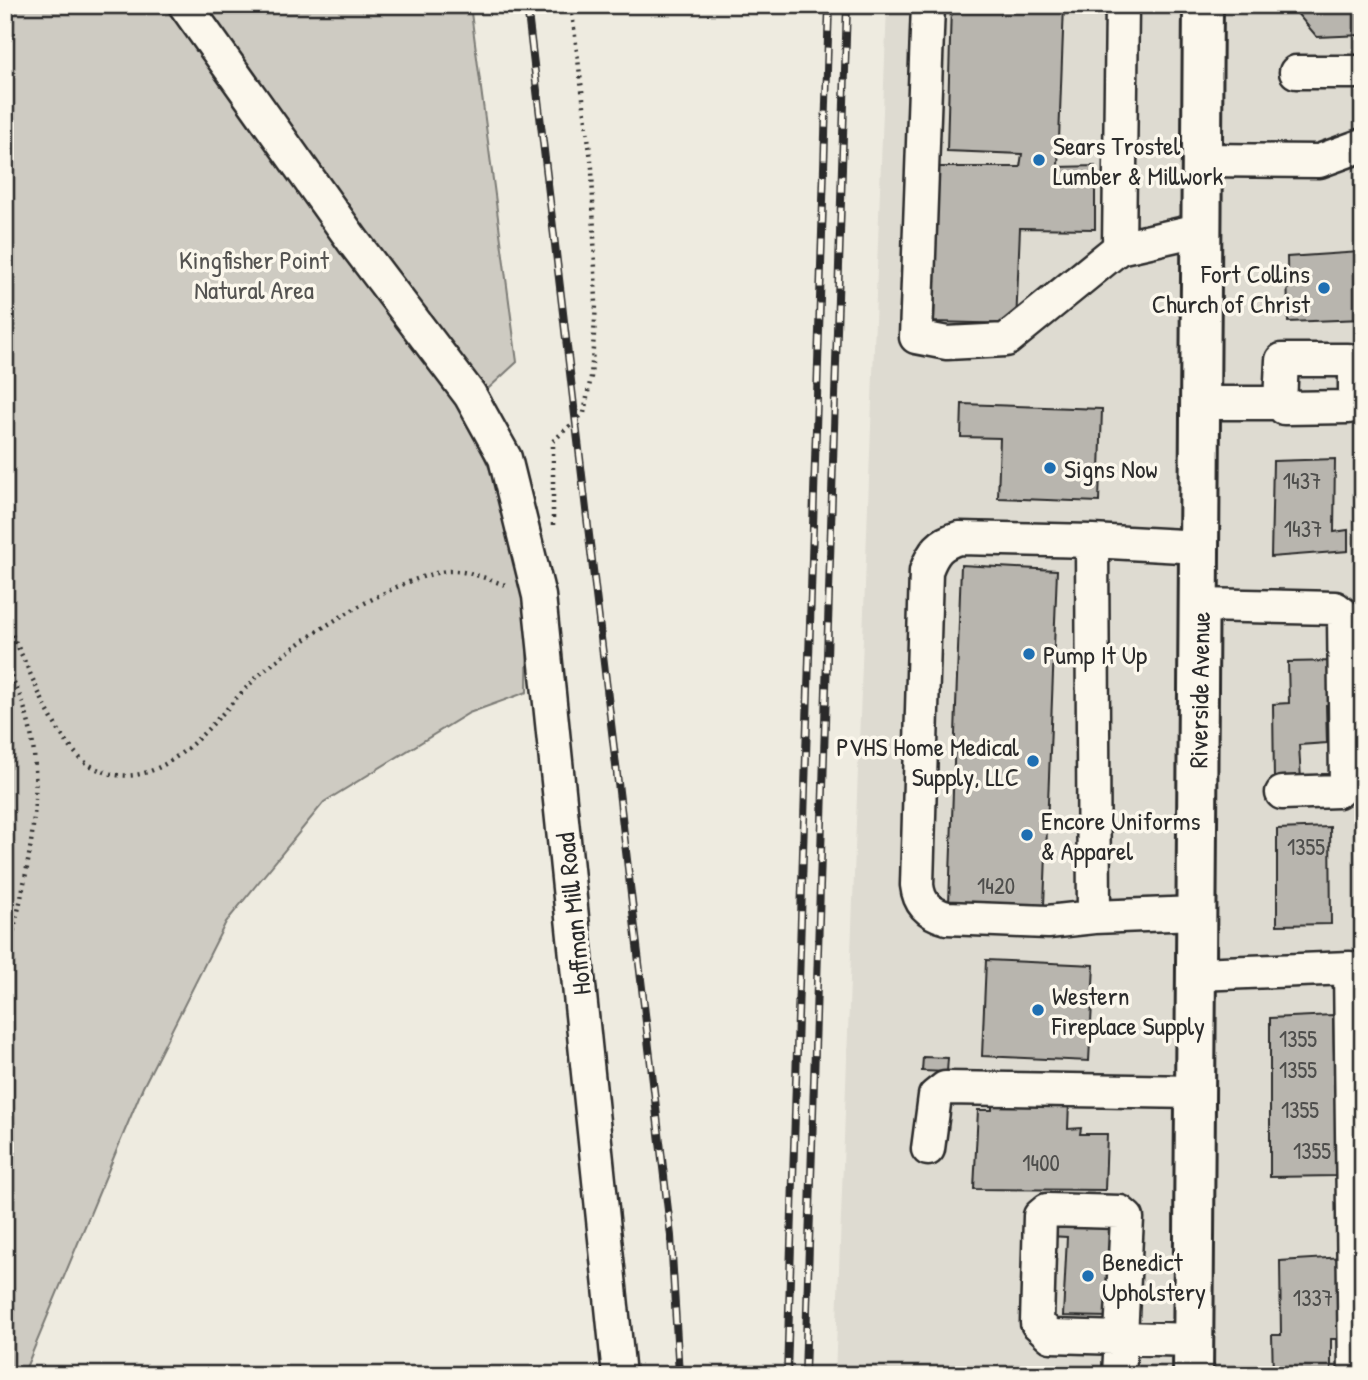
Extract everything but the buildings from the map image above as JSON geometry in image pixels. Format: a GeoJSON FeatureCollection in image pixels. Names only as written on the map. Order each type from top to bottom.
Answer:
{"type":"FeatureCollection","features":[{"type":"Feature","properties":{"kind":"main road","name":"Riverside Avenue"},"geometry":{"type":"LineString","coordinates":[[1193,1357],[1203,5]]}},
{"type":"Feature","properties":{"kind":"street","name":"Hoffman Mill Road"},"geometry":{"type":"LineString","coordinates":[[185,5],[353,240],[470,395],[505,458],[539,596],[619,1375]]}},
{"type":"Feature","properties":{"kind":"street"},"geometry":{"type":"LineString","coordinates":[[928,5],[916,337],[947,343],[1006,340],[1119,248],[1203,229]]}},
{"type":"Feature","properties":{"kind":"street"},"geometry":{"type":"LineString","coordinates":[[1119,248],[1122,5]]}},
{"type":"Feature","properties":{"kind":"street"},"geometry":{"type":"LineString","coordinates":[[1296,72],[1363,72]]}},
{"type":"Feature","properties":{"kind":"street"},"geometry":{"type":"LineString","coordinates":[[1203,160],[1319,161],[1363,145]]}},
{"type":"Feature","properties":{"kind":"street"},"geometry":{"type":"LineString","coordinates":[[1201,403],[1280,403]]}},
{"type":"Feature","properties":{"kind":"street"},"geometry":{"type":"LineString","coordinates":[[1196,913],[1094,917],[1048,922],[947,918],[935,915],[923,905],[917,885],[926,571],[931,558],[945,542],[960,538],[1200,547]]}},
{"type":"Feature","properties":{"kind":"street"},"geometry":{"type":"LineString","coordinates":[[1092,541],[1094,917]]}},
{"type":"Feature","properties":{"kind":"street"},"geometry":{"type":"LineString","coordinates":[[1200,605],[1335,608],[1344,615],[1346,785],[1338,791],[1282,793]]}},
{"type":"Feature","properties":{"kind":"street"},"geometry":{"type":"LineString","coordinates":[[1196,974],[1350,968],[1355,1375]]}},
{"type":"Feature","properties":{"kind":"street"},"geometry":{"type":"LineString","coordinates":[[928,1149],[935,1096],[945,1088],[1195,1092]]}},
{"type":"Feature","properties":{"kind":"street"},"geometry":{"type":"LineString","coordinates":[[1119,1375],[1120,1338],[1127,1217],[1120,1212],[1047,1210],[1040,1216],[1037,1323],[1051,1336],[1120,1338],[1193,1357]]}},
{"type":"Feature","properties":{"kind":"path"},"geometry":{"type":"LineString","coordinates":[[553,527],[553,441],[584,413],[591,377],[596,305],[592,168],[571,5]]}},
{"type":"Feature","properties":{"kind":"path"},"geometry":{"type":"LineString","coordinates":[[5,623],[47,709],[80,758],[110,774],[126,776],[144,772],[183,753],[252,682],[290,650],[377,597],[420,578],[462,571],[539,596]]}},
{"type":"Feature","properties":{"kind":"path"},"geometry":{"type":"LineString","coordinates":[[5,663],[25,709],[34,759],[32,850],[5,965]]}},
{"type":"Feature","properties":{"kind":"shaded area"},"geometry":{"type":"Polygon","coordinates":[[[887,5],[1363,5],[1363,1375],[835,1375],[887,5]]]}},
{"type":"Feature","properties":{"kind":"green space","name":"Kingfisher Point Natural Area"},"geometry":{"type":"Polygon","coordinates":[[[5,5],[470,5],[517,362],[464,411],[507,508],[528,605],[527,692],[469,713],[324,802],[226,922],[143,1087],[23,1375],[5,1375],[5,5]]]}},
{"type":"Feature","properties":{"kind":"railway"},"geometry":{"type":"LineString","coordinates":[[527,5],[671,1236],[679,1375]]}},
{"type":"Feature","properties":{"kind":"railway"},"geometry":{"type":"LineString","coordinates":[[787,1375],[829,5]]}},
{"type":"Feature","properties":{"kind":"railway"},"geometry":{"type":"LineString","coordinates":[[805,1375],[847,5]]}},
{"type":"Feature","properties":{"kind":"place","name":"Sears Trostel Lumber & Millwork"},"geometry":{"type":"Point","coordinates":[1039,160]}},
{"type":"Feature","properties":{"kind":"place","name":"Fort Collins Church of Christ"},"geometry":{"type":"Point","coordinates":[1324,288]}},
{"type":"Feature","properties":{"kind":"place","name":"Signs Now"},"geometry":{"type":"Point","coordinates":[1050,468]}},
{"type":"Feature","properties":{"kind":"place","name":"Pump It Up"},"geometry":{"type":"Point","coordinates":[1029,654]}},
{"type":"Feature","properties":{"kind":"place","name":"PVHS Home Medical Supply, LLC"},"geometry":{"type":"Point","coordinates":[1033,761]}},
{"type":"Feature","properties":{"kind":"place","name":"Encore Uniforms & Apparel"},"geometry":{"type":"Point","coordinates":[1027,835]}},
{"type":"Feature","properties":{"kind":"place","name":"Western Fireplace Supply"},"geometry":{"type":"Point","coordinates":[1038,1010]}},
{"type":"Feature","properties":{"kind":"place","name":"Benedict Upholstery"},"geometry":{"type":"Point","coordinates":[1088,1276]}}]}
